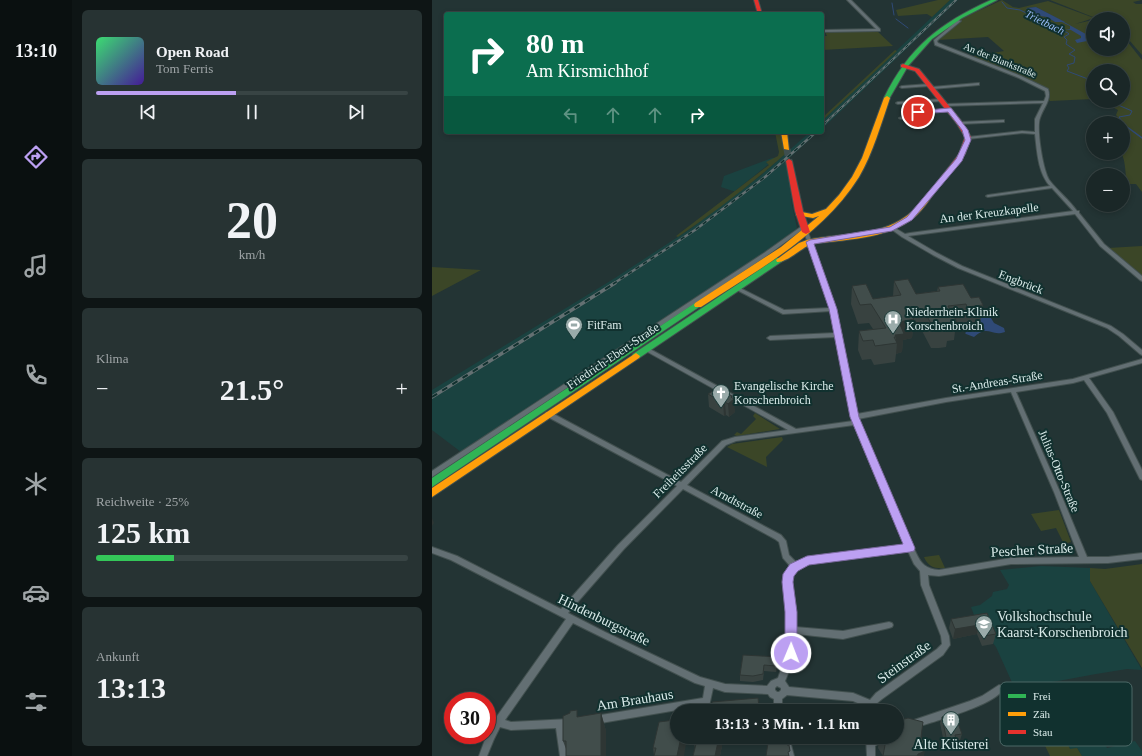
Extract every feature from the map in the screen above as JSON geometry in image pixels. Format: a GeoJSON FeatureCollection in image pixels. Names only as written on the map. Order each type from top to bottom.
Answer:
{"type":"FeatureCollection","features":[{"type":"Feature","properties":{"kind":"main road"},"geometry":{"type":"LineString","coordinates":[[756,0],[759,12]]}},
{"type":"Feature","properties":{"kind":"main road"},"geometry":{"type":"LineString","coordinates":[[432,483],[770,258],[831,208],[848,188],[863,162],[890,91],[903,66],[924,42],[943,26],[970,10],[995,0]]}},
{"type":"Feature","properties":{"kind":"main road"},"geometry":{"type":"LineString","coordinates":[[892,228],[909,218],[922,206],[959,159],[966,146],[968,138],[960,124],[915,68],[903,66]]}},
{"type":"Feature","properties":{"kind":"main road"},"geometry":{"type":"LineString","coordinates":[[784,134],[787,149]]}},
{"type":"Feature","properties":{"kind":"main road"},"geometry":{"type":"LineString","coordinates":[[789,161],[799,213],[805,230]]}},
{"type":"Feature","properties":{"kind":"main road"},"geometry":{"type":"LineString","coordinates":[[799,213],[815,216],[831,208]]}},
{"type":"Feature","properties":{"kind":"main road","name":"Friedrich-Ebert-Straße"},"geometry":{"type":"LineString","coordinates":[[432,493],[802,245],[810,242],[892,228]]}},
{"type":"Feature","properties":{"kind":"street"},"geometry":{"type":"LineString","coordinates":[[824,31],[879,30],[849,0]]}},
{"type":"Feature","properties":{"kind":"street","name":"An der Blankstraße"},"geometry":{"type":"LineString","coordinates":[[959,21],[936,39],[936,44],[1042,87],[1048,92],[1045,102]]}},
{"type":"Feature","properties":{"kind":"street"},"geometry":{"type":"LineString","coordinates":[[902,87],[978,84]]}},
{"type":"Feature","properties":{"kind":"street"},"geometry":{"type":"LineString","coordinates":[[898,103],[945,105],[1045,102],[1037,119],[1037,133],[1042,162],[1048,180],[1077,212],[1102,245],[1142,280]]}},
{"type":"Feature","properties":{"kind":"street"},"geometry":{"type":"LineString","coordinates":[[901,118],[945,105]]}},
{"type":"Feature","properties":{"kind":"street"},"geometry":{"type":"LineString","coordinates":[[960,124],[1003,120]]}},
{"type":"Feature","properties":{"kind":"street"},"geometry":{"type":"LineString","coordinates":[[968,138],[1022,132],[1037,133]]}},
{"type":"Feature","properties":{"kind":"street"},"geometry":{"type":"LineString","coordinates":[[988,196],[1053,186]]}},
{"type":"Feature","properties":{"kind":"street","name":"An der Kreuzkapelle"},"geometry":{"type":"LineString","coordinates":[[904,236],[1077,212]]}},
{"type":"Feature","properties":{"kind":"street","name":"Engbrück"},"geometry":{"type":"LineString","coordinates":[[892,228],[960,268],[1109,327],[1121,334],[1142,353]]}},
{"type":"Feature","properties":{"kind":"street"},"geometry":{"type":"LineString","coordinates":[[805,230],[833,309],[855,420],[910,548],[917,563],[924,570]]}},
{"type":"Feature","properties":{"kind":"street","name":"Friedrich-Ebert-Straße"},"geometry":{"type":"LineString","coordinates":[[432,474],[766,254],[805,230]]}},
{"type":"Feature","properties":{"kind":"street"},"geometry":{"type":"LineString","coordinates":[[736,288],[782,312],[833,309]]}},
{"type":"Feature","properties":{"kind":"street"},"geometry":{"type":"LineString","coordinates":[[770,338],[839,335]]}},
{"type":"Feature","properties":{"kind":"street"},"geometry":{"type":"LineString","coordinates":[[646,349],[795,431]]}},
{"type":"Feature","properties":{"kind":"street","name":"St.-Andreas-Straße"},"geometry":{"type":"LineString","coordinates":[[855,420],[951,400],[1086,378],[1142,361]]}},
{"type":"Feature","properties":{"kind":"street"},"geometry":{"type":"LineString","coordinates":[[1086,378],[1110,412],[1142,476]]}},
{"type":"Feature","properties":{"kind":"street","name":"Julius-Otto-Straße"},"geometry":{"type":"LineString","coordinates":[[1013,391],[1057,492],[1084,560]]}},
{"type":"Feature","properties":{"kind":"street","name":"Arndtstraße"},"geometry":{"type":"LineString","coordinates":[[548,414],[779,537],[782,541],[786,556],[795,566]]}},
{"type":"Feature","properties":{"kind":"street","name":"Freiheitsstraße"},"geometry":{"type":"LineString","coordinates":[[562,614],[621,547],[727,441],[855,420]]}},
{"type":"Feature","properties":{"kind":"street"},"geometry":{"type":"LineString","coordinates":[[780,683],[790,658],[791,630],[788,579],[790,571],[795,566],[807,561],[910,548]]}},
{"type":"Feature","properties":{"kind":"street","name":"Hindenburgstraße"},"geometry":{"type":"LineString","coordinates":[[432,550],[461,562],[571,619],[710,684],[730,689],[853,697],[864,704]]}},
{"type":"Feature","properties":{"kind":"street","name":"Pescher Straße"},"geometry":{"type":"LineString","coordinates":[[924,570],[939,573],[1011,561],[1108,560],[1142,556]]}},
{"type":"Feature","properties":{"kind":"street","name":"Steinstraße"},"geometry":{"type":"LineString","coordinates":[[873,704],[878,696],[940,652],[946,645],[945,636],[926,585],[924,570]]}},
{"type":"Feature","properties":{"kind":"street"},"geometry":{"type":"LineString","coordinates":[[483,756],[490,737],[498,722],[571,619]]}},
{"type":"Feature","properties":{"kind":"street"},"geometry":{"type":"LineString","coordinates":[[791,630],[843,635],[889,625]]}},
{"type":"Feature","properties":{"kind":"street"},"geometry":{"type":"LineString","coordinates":[[778,704],[778,693],[784,685],[780,683]]}},
{"type":"Feature","properties":{"kind":"street"},"geometry":{"type":"LineString","coordinates":[[778,693],[772,685],[780,683]]}},
{"type":"Feature","properties":{"kind":"street"},"geometry":{"type":"LineString","coordinates":[[705,704],[710,684]]}},
{"type":"Feature","properties":{"kind":"street"},"geometry":{"type":"LineString","coordinates":[[904,726],[960,709],[993,695],[999,690]]}},
{"type":"Feature","properties":{"kind":"street","name":"Am Brauhaus"},"geometry":{"type":"LineString","coordinates":[[498,722],[511,726],[560,724],[706,701]]}},
{"type":"Feature","properties":{"kind":"street"},"geometry":{"type":"LineString","coordinates":[[560,724],[564,756]]}},
{"type":"Feature","properties":{"kind":"street"},"geometry":{"type":"LineString","coordinates":[[787,744],[790,756]]}},
{"type":"Feature","properties":{"kind":"street"},"geometry":{"type":"LineString","coordinates":[[870,744],[871,756]]}},
{"type":"Feature","properties":{"kind":"shaded area"},"geometry":{"type":"Polygon","coordinates":[[[950,0],[958,0],[824,127],[824,119],[950,0]]]}},
{"type":"Feature","properties":{"kind":"shaded area"},"geometry":{"type":"Polygon","coordinates":[[[808,134],[816,134],[787,160],[792,205],[797,228],[793,234],[531,408],[461,452],[432,430],[432,390],[615,278],[690,229],[760,176],[808,134]]]}},
{"type":"Feature","properties":{"kind":"shaded area"},"geometry":{"type":"Polygon","coordinates":[[[772,158],[776,158],[766,163],[769,164],[735,191],[721,187],[724,176],[772,158]]]}},
{"type":"Feature","properties":{"kind":"shaded area"},"geometry":{"type":"Polygon","coordinates":[[[1041,566],[1090,568],[1090,581],[1142,670],[1127,669],[1053,682],[1012,682],[996,647],[977,623],[971,607],[980,605],[992,596],[993,592],[1007,589],[1009,585],[1000,570],[1041,566]]]}},
{"type":"Feature","properties":{"kind":"shaded area"},"geometry":{"type":"Polygon","coordinates":[[[1135,741],[1142,751],[1142,756],[1082,756],[1077,748],[1070,750],[1069,746],[1106,746],[1107,748],[1115,746],[1132,746],[1132,742],[1135,741]]]}},
{"type":"Feature","properties":{"kind":"green space"},"geometry":{"type":"Polygon","coordinates":[[[938,0],[950,0],[932,17],[927,14],[898,16],[896,10],[938,0]]]}},
{"type":"Feature","properties":{"kind":"green space"},"geometry":{"type":"Polygon","coordinates":[[[1002,0],[1013,7],[1019,8],[1048,1],[1086,15],[1086,21],[1075,24],[1086,22],[1086,56],[1130,56],[1130,45],[1142,60],[1142,192],[1136,184],[1130,184],[1130,168],[1125,168],[1124,160],[1130,160],[1130,116],[1117,116],[1118,110],[1114,108],[1130,108],[1130,64],[1086,64],[1086,99],[1050,101],[1050,91],[1047,88],[970,57],[1004,51],[988,37],[937,40],[961,22],[961,19],[1002,0]],[[1036,7],[1027,8],[1040,16],[1047,17],[1055,22],[1064,22],[1036,7]]]}},
{"type":"Feature","properties":{"kind":"green space"},"geometry":{"type":"Polygon","coordinates":[[[1050,0],[1142,0],[1133,2],[1136,4],[1142,4],[1142,55],[1130,41],[1130,12],[1086,12],[1086,14],[1050,0]]]}},
{"type":"Feature","properties":{"kind":"green space"},"geometry":{"type":"Polygon","coordinates":[[[877,31],[893,46],[824,50],[824,36],[827,36],[825,32],[877,31]]]}},
{"type":"Feature","properties":{"kind":"green space"},"geometry":{"type":"Polygon","coordinates":[[[895,50],[897,51],[824,119],[824,116],[895,50]]]}},
{"type":"Feature","properties":{"kind":"green space"},"geometry":{"type":"Polygon","coordinates":[[[775,134],[781,134],[785,151],[791,149],[750,184],[721,206],[678,237],[676,236],[769,165],[766,162],[778,156],[779,152],[775,134]]]}},
{"type":"Feature","properties":{"kind":"green space"},"geometry":{"type":"Polygon","coordinates":[[[1142,246],[1142,276],[1108,248],[1142,246]]]}},
{"type":"Feature","properties":{"kind":"green space"},"geometry":{"type":"Polygon","coordinates":[[[432,267],[481,270],[432,296],[432,267]]]}},
{"type":"Feature","properties":{"kind":"green space"},"geometry":{"type":"Polygon","coordinates":[[[755,413],[780,429],[737,436],[734,435],[737,432],[741,434],[756,419],[753,416],[755,413]]]}},
{"type":"Feature","properties":{"kind":"green space"},"geometry":{"type":"Polygon","coordinates":[[[782,437],[783,440],[766,457],[767,467],[727,447],[732,444],[782,437]]]}},
{"type":"Feature","properties":{"kind":"green space"},"geometry":{"type":"Polygon","coordinates":[[[1059,510],[1071,542],[1064,544],[1056,528],[1041,531],[1031,514],[1059,510]]]}},
{"type":"Feature","properties":{"kind":"green space"},"geometry":{"type":"Polygon","coordinates":[[[939,555],[945,568],[932,567],[924,557],[939,555]]]}},
{"type":"Feature","properties":{"kind":"green space"},"geometry":{"type":"Polygon","coordinates":[[[1142,564],[1142,668],[1090,581],[1090,568],[1105,569],[1142,564]]]}},
{"type":"Feature","properties":{"kind":"green space"},"geometry":{"type":"Polygon","coordinates":[[[1045,746],[1069,746],[1070,749],[1077,748],[1082,756],[1050,756],[1045,746]]]}},
{"type":"Feature","properties":{"kind":"water"},"geometry":{"type":"Polygon","coordinates":[[[1036,7],[1065,22],[1086,34],[1086,41],[1077,43],[1075,40],[1081,38],[1081,36],[1071,30],[1065,29],[1070,29],[1070,26],[1062,22],[1055,22],[1047,17],[1040,16],[1026,8],[1036,7]]]}},
{"type":"Feature","properties":{"kind":"water"},"geometry":{"type":"Polygon","coordinates":[[[981,307],[986,310],[994,323],[1004,328],[1005,332],[996,333],[983,331],[974,337],[965,333],[971,328],[970,324],[981,307]]]}},
{"type":"Feature","properties":{"kind":"building"},"geometry":{"type":"Polygon","coordinates":[[[908,279],[916,294],[940,291],[938,287],[963,284],[971,298],[979,297],[983,305],[967,307],[966,304],[948,306],[957,322],[946,323],[949,328],[942,329],[934,329],[923,309],[908,311],[914,319],[899,322],[904,334],[895,335],[896,337],[894,337],[897,343],[875,346],[873,340],[863,341],[859,331],[886,328],[871,304],[860,305],[852,286],[866,284],[873,299],[901,295],[894,281],[908,279]]]}},
{"type":"Feature","properties":{"kind":"building"},"geometry":{"type":"Polygon","coordinates":[[[717,388],[732,396],[731,397],[734,399],[728,404],[725,402],[723,403],[708,394],[717,388]]]}},
{"type":"Feature","properties":{"kind":"building"},"geometry":{"type":"Polygon","coordinates":[[[987,613],[996,634],[984,636],[979,625],[955,629],[951,619],[987,613]]]}},
{"type":"Feature","properties":{"kind":"building"},"geometry":{"type":"Polygon","coordinates":[[[743,655],[780,657],[776,666],[764,665],[763,674],[753,676],[740,675],[743,655]]]}},
{"type":"Feature","properties":{"kind":"building"},"geometry":{"type":"Polygon","coordinates":[[[758,698],[759,704],[712,704],[712,702],[758,698]]]}},
{"type":"Feature","properties":{"kind":"building"},"geometry":{"type":"Polygon","coordinates":[[[577,710],[577,717],[601,713],[601,756],[566,756],[566,741],[563,741],[563,716],[570,713],[570,711],[577,710]]]}},
{"type":"Feature","properties":{"kind":"building","name":"Alte Küsterei"},"geometry":{"type":"Polygon","coordinates":[[[955,715],[962,734],[955,735],[957,743],[950,744],[947,742],[942,717],[955,715]]]}},
{"type":"Feature","properties":{"kind":"building"},"geometry":{"type":"Polygon","coordinates":[[[908,718],[923,722],[921,737],[926,745],[923,752],[917,756],[883,756],[884,744],[904,744],[904,719],[908,718]]]}},
{"type":"Feature","properties":{"kind":"building"},"geometry":{"type":"Polygon","coordinates":[[[670,721],[670,744],[680,744],[677,756],[654,756],[656,748],[653,748],[659,722],[670,721]]]}},
{"type":"Feature","properties":{"kind":"building"},"geometry":{"type":"Polygon","coordinates":[[[696,744],[718,744],[715,756],[693,756],[696,744]]]}},
{"type":"Feature","properties":{"kind":"building"},"geometry":{"type":"Polygon","coordinates":[[[768,744],[789,745],[789,756],[766,756],[768,744]]]}},
{"type":"Feature","properties":{"kind":"waterway","name":"Trietbach"},"geometry":{"type":"LineString","coordinates":[[1002,2],[1007,8],[1020,10],[1068,33],[1069,34],[1064,37],[1067,40],[1066,44],[1075,50],[1069,54],[1075,57],[1074,63],[1067,65],[1069,68],[1067,71],[1086,78]]}},
{"type":"Feature","properties":{"kind":"waterway"},"geometry":{"type":"LineString","coordinates":[[892,3],[894,15]]}},
{"type":"Feature","properties":{"kind":"waterway"},"geometry":{"type":"LineString","coordinates":[[896,19],[908,28]]}},
{"type":"Feature","properties":{"kind":"waterway","name":"Trietbach"},"geometry":{"type":"LineString","coordinates":[[1124,116],[1130,115],[1132,111],[1125,108]]}},
{"type":"Feature","properties":{"kind":"waterway","name":"Trietbach"},"geometry":{"type":"LineString","coordinates":[[1130,129],[1142,138]]}},
{"type":"Feature","properties":{"kind":"tunnel"},"geometry":{"type":"LineString","coordinates":[[787,149],[789,161]]}},
{"type":"Feature","properties":{"kind":"railway"},"geometry":{"type":"LineString","coordinates":[[824,124],[956,0]]}},
{"type":"Feature","properties":{"kind":"railway"},"geometry":{"type":"LineString","coordinates":[[613,284],[695,230],[765,177],[814,134]]}},
{"type":"Feature","properties":{"kind":"railway"},"geometry":{"type":"LineString","coordinates":[[432,397],[615,283]]}},
{"type":"Feature","properties":{"kind":"traffic: fast"},"geometry":{"type":"LineString","coordinates":[[887,98],[895,81],[906,65],[930,38],[961,17],[995,0]]}},
{"type":"Feature","properties":{"kind":"traffic: fast"},"geometry":{"type":"LineString","coordinates":[[636,356],[780,260]]}},
{"type":"Feature","properties":{"kind":"traffic: fast"},"geometry":{"type":"LineString","coordinates":[[432,483],[698,305]]}},
{"type":"Feature","properties":{"kind":"traffic: slow"},"geometry":{"type":"LineString","coordinates":[[698,305],[784,248],[805,232],[841,197],[855,177],[865,158],[887,98]]}},
{"type":"Feature","properties":{"kind":"traffic: slow"},"geometry":{"type":"LineString","coordinates":[[784,134],[787,149]]}},
{"type":"Feature","properties":{"kind":"traffic: slow"},"geometry":{"type":"LineString","coordinates":[[780,260],[802,245],[810,242],[861,235],[888,229],[908,219],[927,199]]}},
{"type":"Feature","properties":{"kind":"traffic: slow"},"geometry":{"type":"LineString","coordinates":[[799,213],[813,216],[825,211]]}},
{"type":"Feature","properties":{"kind":"traffic: slow"},"geometry":{"type":"LineString","coordinates":[[432,493],[636,356]]}},
{"type":"Feature","properties":{"kind":"traffic: jam"},"geometry":{"type":"LineString","coordinates":[[756,0],[759,12]]}},
{"type":"Feature","properties":{"kind":"traffic: jam"},"geometry":{"type":"LineString","coordinates":[[903,66],[917,70],[960,123],[968,137],[962,154],[927,199]]}},
{"type":"Feature","properties":{"kind":"traffic: jam"},"geometry":{"type":"LineString","coordinates":[[789,161],[799,211],[806,232]]}},
{"type":"Feature","properties":{"kind":"place","name":"Niederrhein-Klinik Korschenbroich"},"geometry":{"type":"Point","coordinates":[893,334]}},
{"type":"Feature","properties":{"kind":"place","name":"FitFam"},"geometry":{"type":"Point","coordinates":[574,340]}},
{"type":"Feature","properties":{"kind":"place","name":"Evangelische Kirche Korschenbroich"},"geometry":{"type":"Point","coordinates":[721,408]}},
{"type":"Feature","properties":{"kind":"place","name":"Volkshochschule Kaarst-Korschenbroich"},"geometry":{"type":"Point","coordinates":[984,639]}},
{"type":"Feature","properties":{"kind":"place","name":"Alte Küsterei"},"geometry":{"type":"Point","coordinates":[951,735]}},
{"type":"Feature","properties":{"kind":"route"},"geometry":{"type":"LineString","coordinates":[[791,653],[791,612],[788,582],[788,577],[791,570],[807,561],[910,548],[854,417],[837,323],[831,300],[810,242],[877,232],[892,228],[901,224],[922,206],[959,159],[968,140],[965,130],[949,110],[918,112]]}}]}
